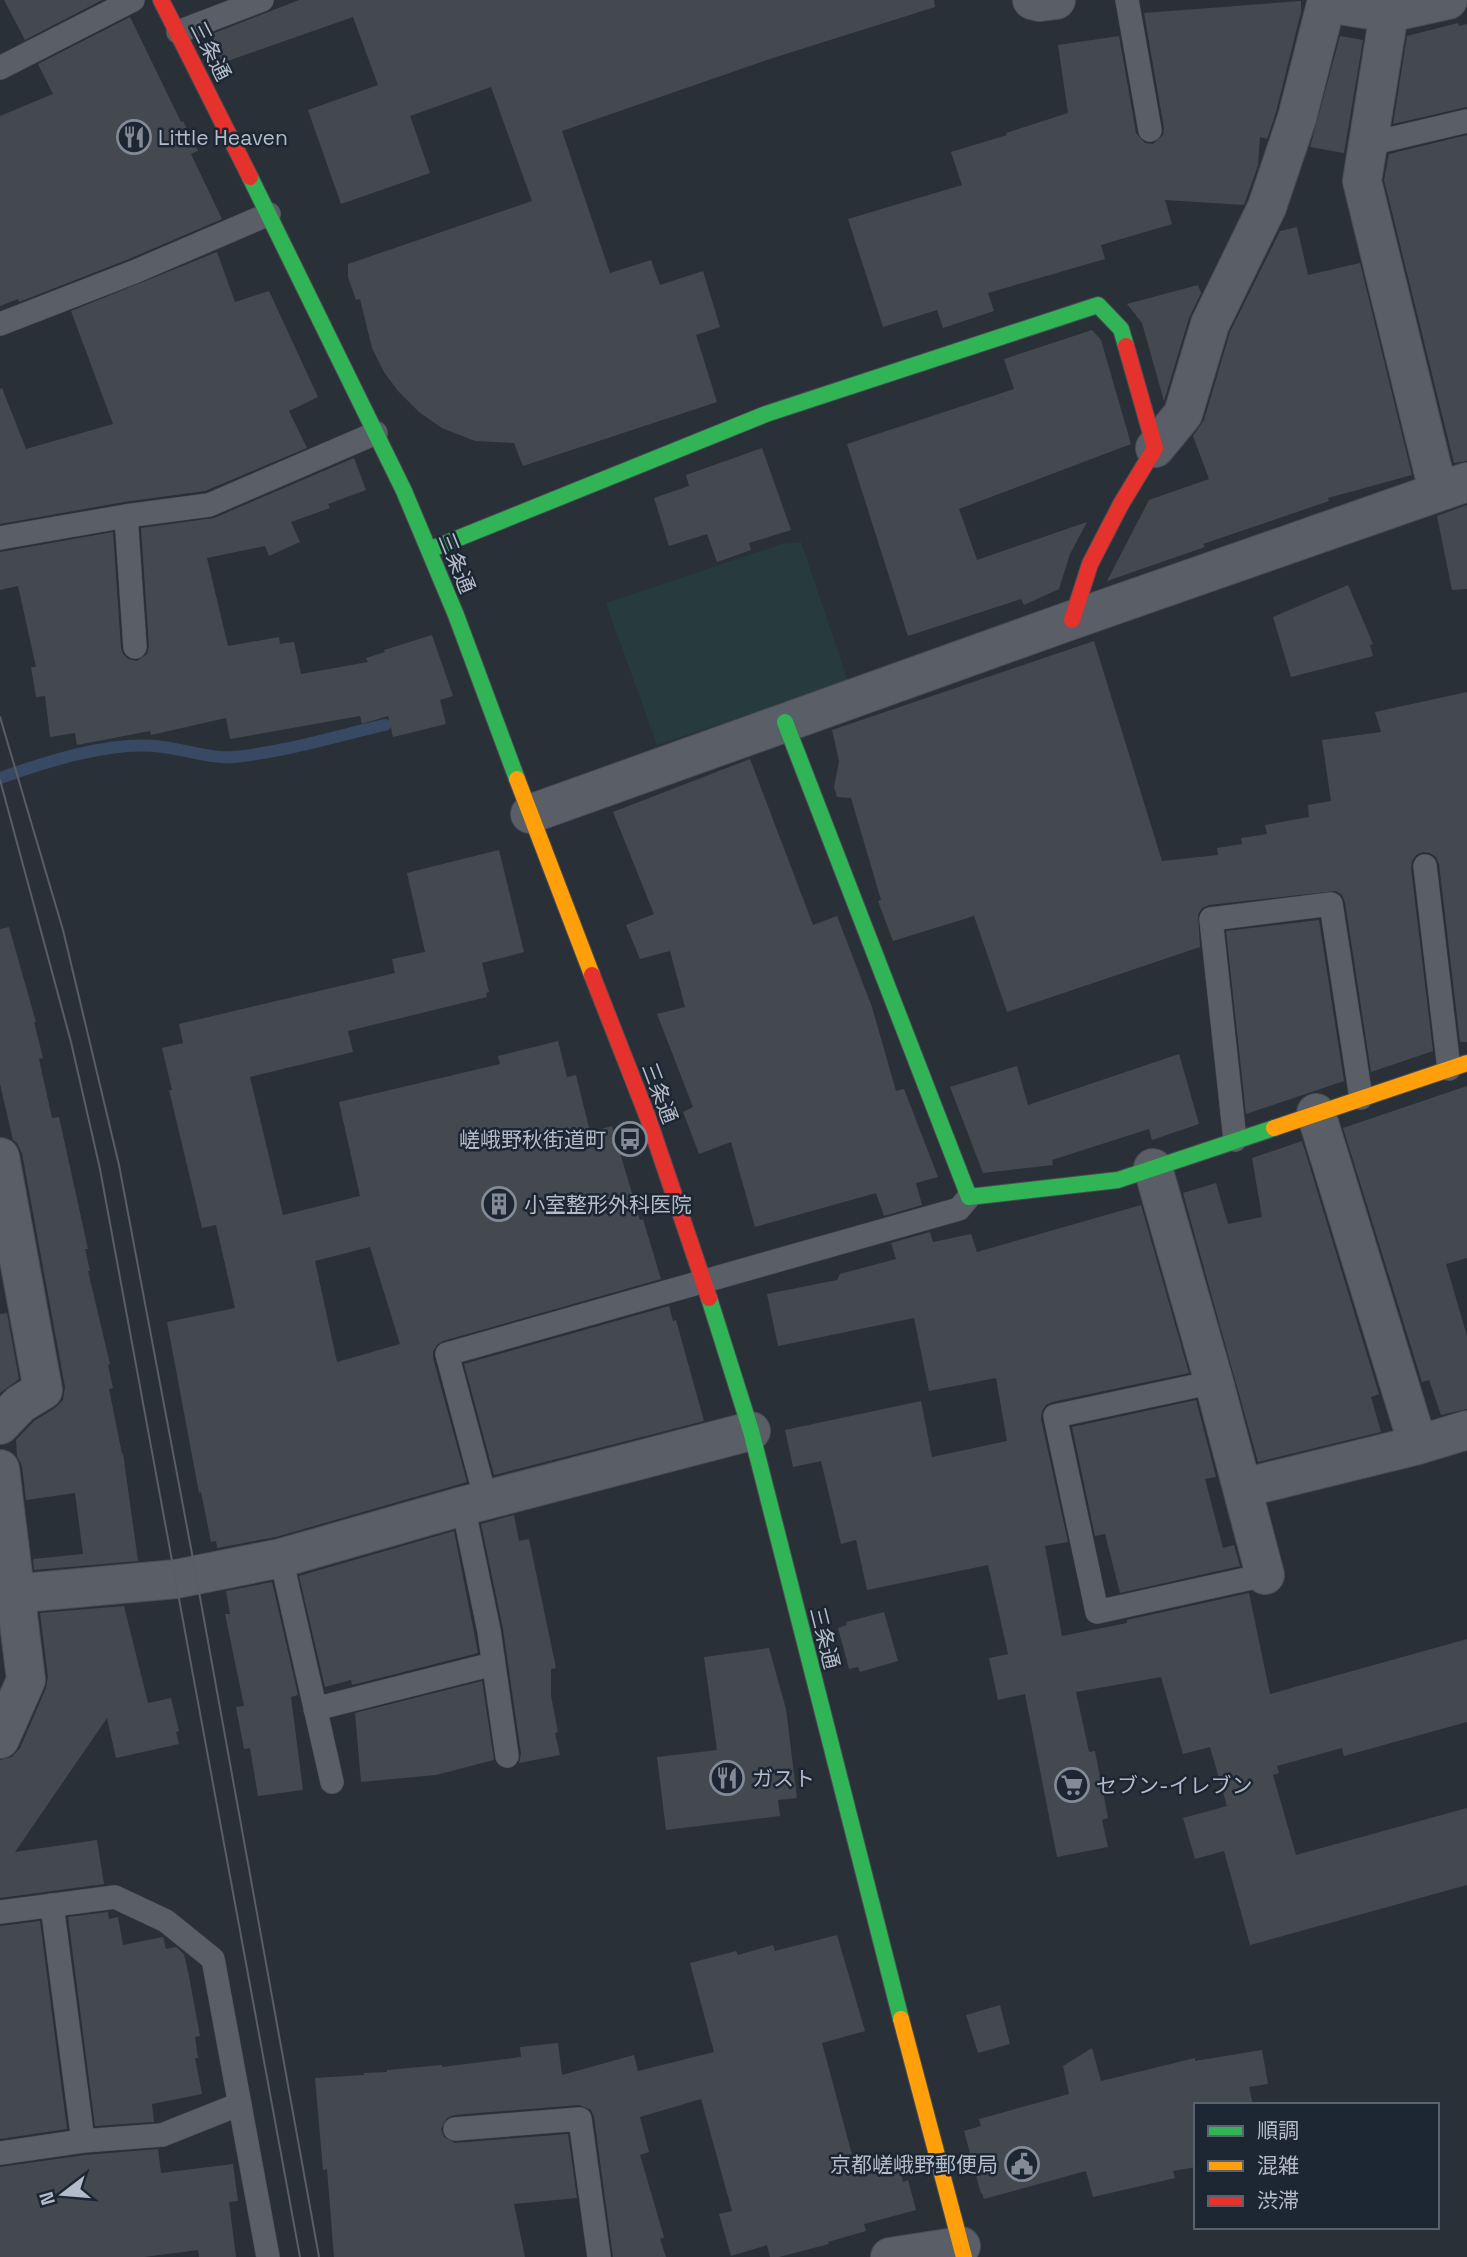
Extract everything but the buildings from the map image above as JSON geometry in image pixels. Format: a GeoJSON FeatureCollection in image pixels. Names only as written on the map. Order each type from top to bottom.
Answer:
{"type":"FeatureCollection","features":[{"type":"Feature","properties":{"kind":"main road","name":"三条通"},"geometry":{"type":"LineString","coordinates":[[161,0],[376,433],[429,550],[648,1118],[704,1281],[751,1431],[963,2251]]}},
{"type":"Feature","properties":{"kind":"main road"},"geometry":{"type":"LineString","coordinates":[[429,550],[766,414],[1098,305],[1121,329],[1155,448],[1121,504],[1090,564],[1072,620]]}},
{"type":"Feature","properties":{"kind":"main road"},"geometry":{"type":"LineString","coordinates":[[785,722],[969,1198],[1118,1180],[1458,1066]]}},
{"type":"Feature","properties":{"kind":"street"},"geometry":{"type":"LineString","coordinates":[[1032,0],[1056,0]]}},
{"type":"Feature","properties":{"kind":"street"},"geometry":{"type":"LineString","coordinates":[[1155,448],[1182,414],[1210,324],[1267,207],[1297,118],[1328,1],[1389,13],[1448,0]]}},
{"type":"Feature","properties":{"kind":"street"},"geometry":{"type":"LineString","coordinates":[[530,814],[1453,487],[1362,181],[1389,13]]}},
{"type":"Feature","properties":{"kind":"street"},"geometry":{"type":"LineString","coordinates":[[1316,1113],[1418,1445]]}},
{"type":"Feature","properties":{"kind":"street"},"geometry":{"type":"LineString","coordinates":[[0,1157],[8,1238],[43,1390],[7,1412]]}},
{"type":"Feature","properties":{"kind":"street"},"geometry":{"type":"LineString","coordinates":[[1153,1168],[1265,1575]]}},
{"type":"Feature","properties":{"kind":"street"},"geometry":{"type":"LineString","coordinates":[[1243,1488],[1418,1445],[1467,1430]]}},
{"type":"Feature","properties":{"kind":"street"},"geometry":{"type":"LineString","coordinates":[[8,1594],[176,1578],[281,1558],[474,1503],[751,1431]]}},
{"type":"Feature","properties":{"kind":"street"},"geometry":{"type":"LineString","coordinates":[[0,1469],[8,1594],[26,1680],[0,1739]]}},
{"type":"Feature","properties":{"kind":"street"},"geometry":{"type":"LineString","coordinates":[[890,2257],[963,2251]]}},
{"type":"Feature","properties":{"kind":"lane"},"geometry":{"type":"LineString","coordinates":[[0,68],[133,0]]}},
{"type":"Feature","properties":{"kind":"lane"},"geometry":{"type":"LineString","coordinates":[[178,32],[262,0]]}},
{"type":"Feature","properties":{"kind":"lane"},"geometry":{"type":"LineString","coordinates":[[1127,0],[1150,130]]}},
{"type":"Feature","properties":{"kind":"lane"},"geometry":{"type":"LineString","coordinates":[[1369,144],[1467,121]]}},
{"type":"Feature","properties":{"kind":"lane"},"geometry":{"type":"LineString","coordinates":[[0,324],[134,272],[269,214]]}},
{"type":"Feature","properties":{"kind":"lane"},"geometry":{"type":"LineString","coordinates":[[0,538],[209,505],[376,433]]}},
{"type":"Feature","properties":{"kind":"lane"},"geometry":{"type":"LineString","coordinates":[[126,516],[135,647]]}},
{"type":"Feature","properties":{"kind":"lane"},"geometry":{"type":"LineString","coordinates":[[1424,866],[1458,1066]]}},
{"type":"Feature","properties":{"kind":"lane"},"geometry":{"type":"LineString","coordinates":[[1235,1140],[1211,919],[1331,904],[1362,1098]]}},
{"type":"Feature","properties":{"kind":"lane"},"geometry":{"type":"LineString","coordinates":[[507,1756],[474,1503],[447,1354],[959,1209],[969,1198]]}},
{"type":"Feature","properties":{"kind":"lane"},"geometry":{"type":"LineString","coordinates":[[1214,1382],[1055,1416],[1097,1612],[1265,1575]]}},
{"type":"Feature","properties":{"kind":"lane"},"geometry":{"type":"LineString","coordinates":[[281,1558],[331,1782]]}},
{"type":"Feature","properties":{"kind":"lane"},"geometry":{"type":"LineString","coordinates":[[315,1709],[494,1664]]}},
{"type":"Feature","properties":{"kind":"lane"},"geometry":{"type":"LineString","coordinates":[[0,1912],[115,1897],[166,1921],[212,1959],[268,2257]]}},
{"type":"Feature","properties":{"kind":"lane"},"geometry":{"type":"LineString","coordinates":[[52,1905],[83,2141]]}},
{"type":"Feature","properties":{"kind":"lane"},"geometry":{"type":"LineString","coordinates":[[0,2152],[162,2134],[240,2104]]}},
{"type":"Feature","properties":{"kind":"lane"},"geometry":{"type":"LineString","coordinates":[[455,2129],[580,2119],[600,2257]]}},
{"type":"Feature","properties":{"kind":"green space"},"geometry":{"type":"Polygon","coordinates":[[[801,542],[848,681],[657,745],[606,603],[782,544],[801,542]]]}},
{"type":"Feature","properties":{"kind":"waterway"},"geometry":{"type":"LineString","coordinates":[[0,778],[56,760],[117,747],[155,746],[234,757],[291,748],[385,725]]}},
{"type":"Feature","properties":{"kind":"tram line"},"geometry":{"type":"LineString","coordinates":[[0,717],[63,930],[119,1165],[319,2257]]}},
{"type":"Feature","properties":{"kind":"tram line"},"geometry":{"type":"LineString","coordinates":[[0,780],[71,1042],[100,1169],[300,2257]]}},
{"type":"Feature","properties":{"kind":"traffic: fast"},"geometry":{"type":"LineString","coordinates":[[250,177],[404,491],[456,615],[517,779]]}},
{"type":"Feature","properties":{"kind":"traffic: fast"},"geometry":{"type":"LineString","coordinates":[[429,550],[766,414],[1098,305],[1121,329],[1126,346]]}},
{"type":"Feature","properties":{"kind":"traffic: fast"},"geometry":{"type":"LineString","coordinates":[[785,722],[969,1197],[1118,1180],[1274,1128]]}},
{"type":"Feature","properties":{"kind":"traffic: fast"},"geometry":{"type":"LineString","coordinates":[[709,1298],[751,1431],[901,2019]]}},
{"type":"Feature","properties":{"kind":"traffic: slow"},"geometry":{"type":"LineString","coordinates":[[517,779],[592,975]]}},
{"type":"Feature","properties":{"kind":"traffic: slow"},"geometry":{"type":"LineString","coordinates":[[1274,1128],[1467,1063]]}},
{"type":"Feature","properties":{"kind":"traffic: slow"},"geometry":{"type":"LineString","coordinates":[[901,2019],[964,2257]]}},
{"type":"Feature","properties":{"kind":"traffic: jam"},"geometry":{"type":"LineString","coordinates":[[161,0],[250,177]]}},
{"type":"Feature","properties":{"kind":"traffic: jam"},"geometry":{"type":"LineString","coordinates":[[1072,620],[1090,564],[1121,504],[1155,448],[1126,346]]}},
{"type":"Feature","properties":{"kind":"traffic: jam"},"geometry":{"type":"LineString","coordinates":[[592,975],[648,1118],[709,1298]]}},
{"type":"Feature","properties":{"kind":"place","name":"Little Heaven"},"geometry":{"type":"Point","coordinates":[134,137]}},
{"type":"Feature","properties":{"kind":"place","name":"嵯峨野秋街道町"},"geometry":{"type":"Point","coordinates":[630,1139]}},
{"type":"Feature","properties":{"kind":"place","name":"小室整形外科医院"},"geometry":{"type":"Point","coordinates":[499,1204]}},
{"type":"Feature","properties":{"kind":"place","name":"ガスト"},"geometry":{"type":"Point","coordinates":[727,1778]}},
{"type":"Feature","properties":{"kind":"place","name":"セブン-イレブン"},"geometry":{"type":"Point","coordinates":[1072,1785]}},
{"type":"Feature","properties":{"kind":"place","name":"京都嵯峨野郵便局"},"geometry":{"type":"Point","coordinates":[1022,2164]}}]}
